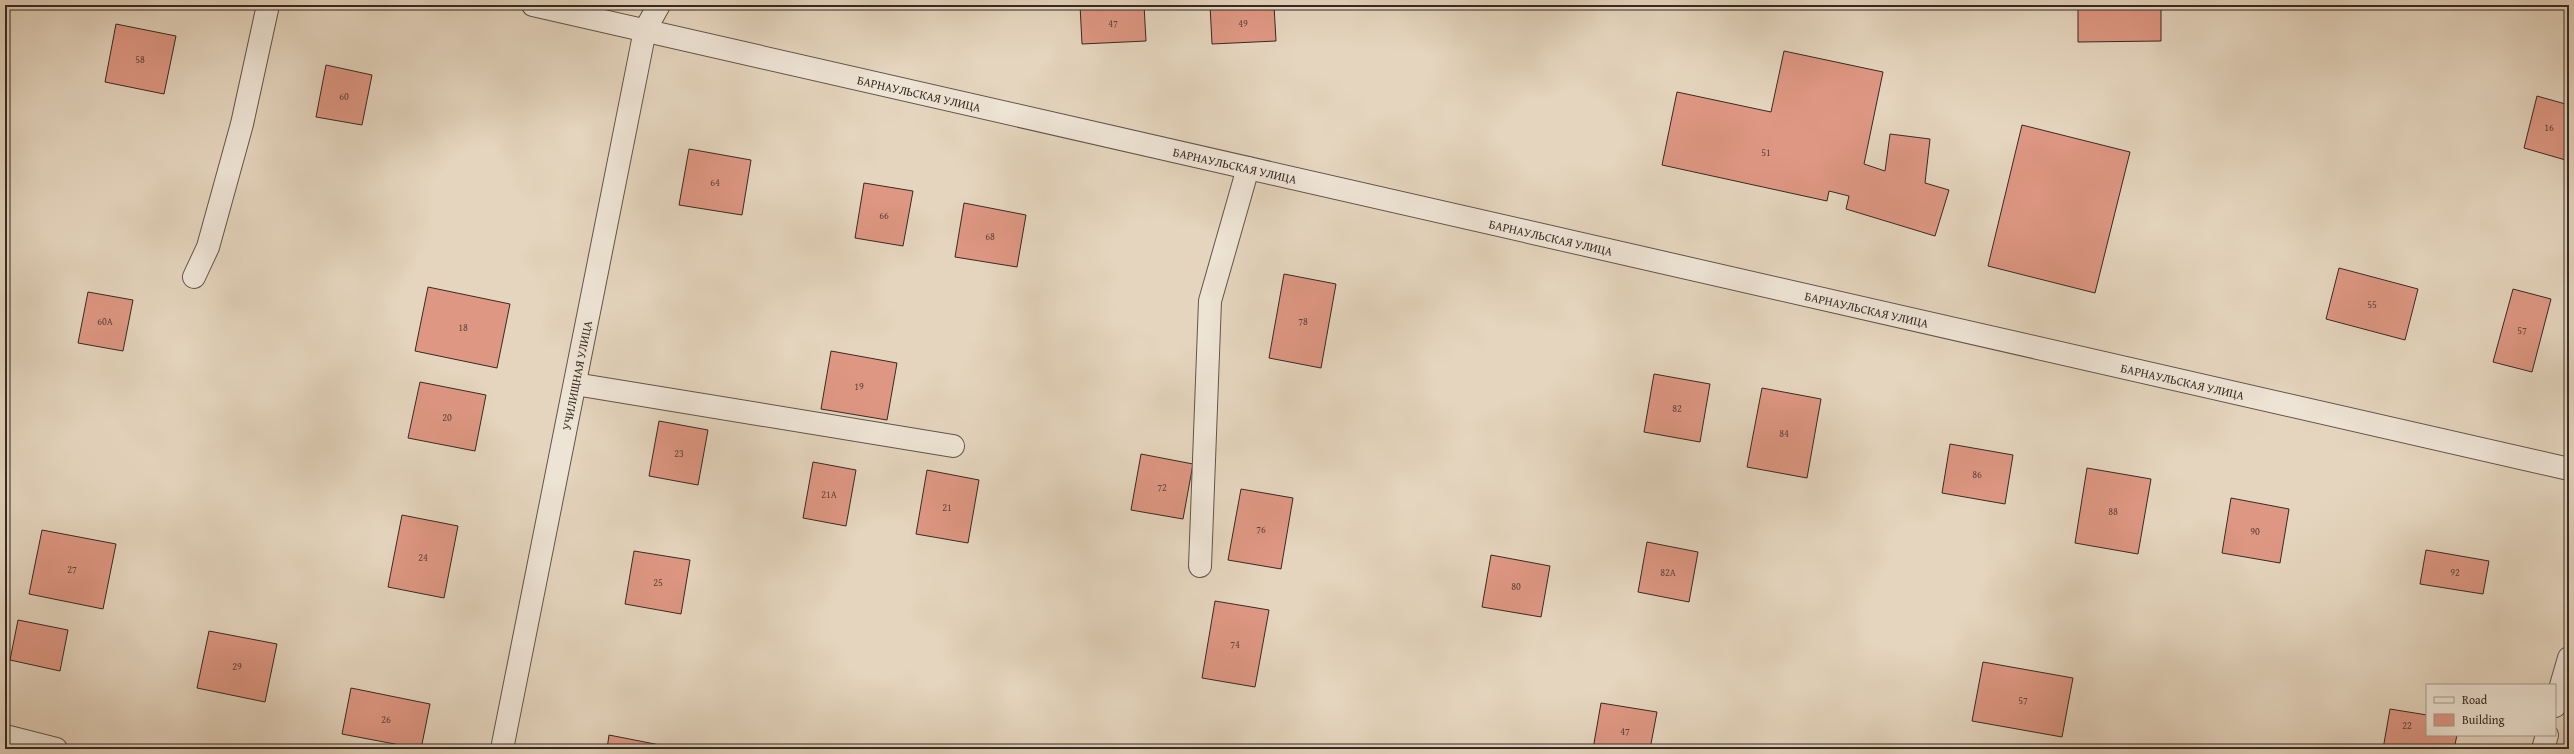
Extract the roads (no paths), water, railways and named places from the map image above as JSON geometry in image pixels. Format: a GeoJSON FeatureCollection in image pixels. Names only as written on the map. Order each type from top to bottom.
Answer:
{"type":"FeatureCollection","features":[{"type":"Feature","properties":{"kind":"street"},"geometry":{"type":"LineString","coordinates":[[194,277],[208,247],[242,124],[268,5]]}},
{"type":"Feature","properties":{"kind":"street","name":"БАРНАУЛЬСКАЯ УЛИЦА"},"geometry":{"type":"LineString","coordinates":[[533,5],[2569,469]]}},
{"type":"Feature","properties":{"kind":"street","name":"УЧИЛИЩНАЯ УЛИЦА"},"geometry":{"type":"LineString","coordinates":[[502,749],[645,30],[659,5]]}},
{"type":"Feature","properties":{"kind":"street"},"geometry":{"type":"LineString","coordinates":[[1200,566],[1210,301],[1248,168]]}},
{"type":"Feature","properties":{"kind":"street"},"geometry":{"type":"LineString","coordinates":[[575,384],[953,446]]}},
{"type":"Feature","properties":{"kind":"street"},"geometry":{"type":"LineString","coordinates":[[2556,703],[2569,658]]}},
{"type":"Feature","properties":{"kind":"street"},"geometry":{"type":"LineString","coordinates":[[5,736],[56,749]]}},
{"type":"Feature","properties":{"kind":"street"},"geometry":{"type":"LineString","coordinates":[[2543,749],[2547,736]]}}]}
